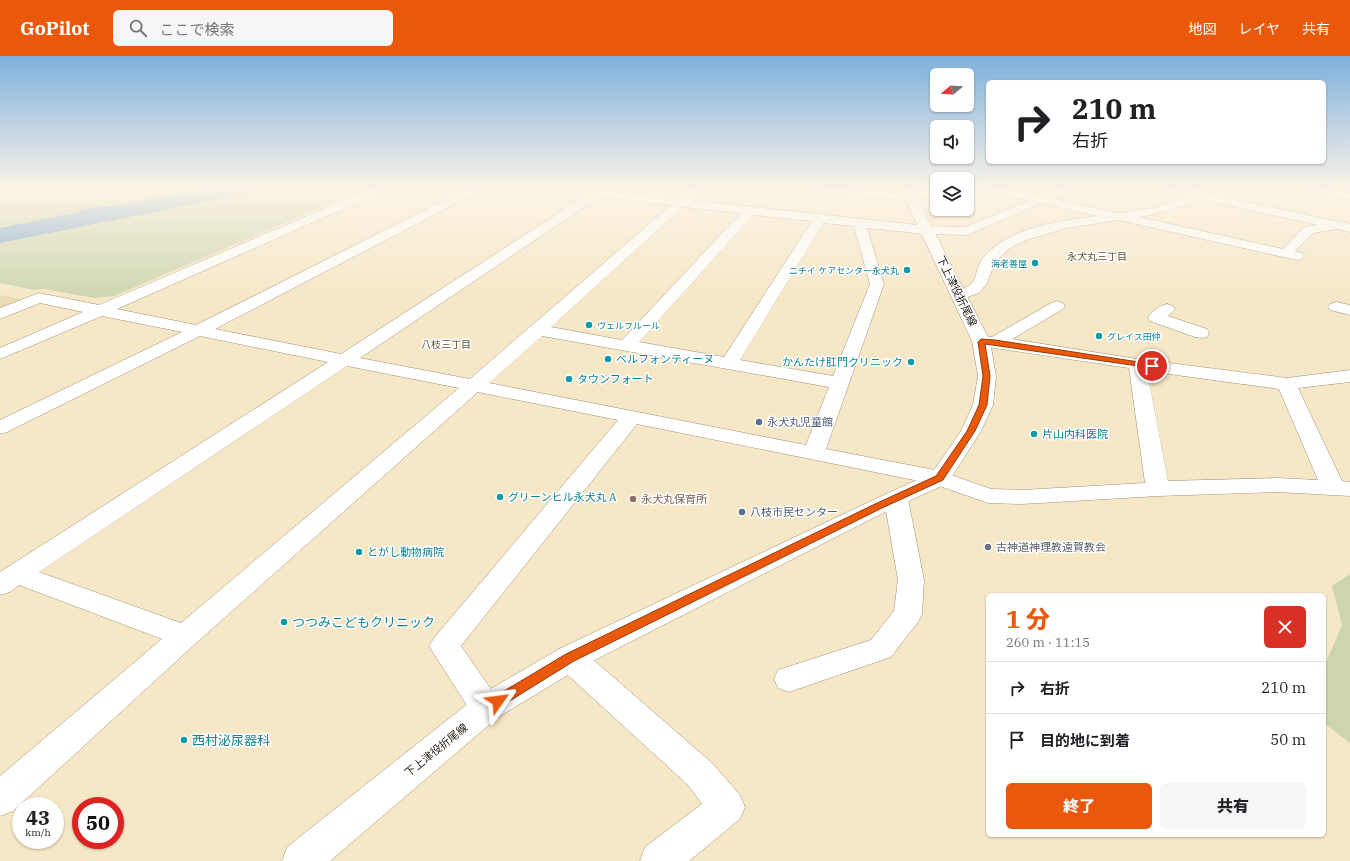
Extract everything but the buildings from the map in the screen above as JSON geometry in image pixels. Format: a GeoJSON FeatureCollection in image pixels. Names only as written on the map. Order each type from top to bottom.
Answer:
{"type":"FeatureCollection","features":[{"type":"Feature","properties":{"kind":"street"},"geometry":{"type":"LineString","coordinates":[[0,354],[296,226]]}},
{"type":"Feature","properties":{"kind":"street"},"geometry":{"type":"LineString","coordinates":[[0,428],[389,226]]}},
{"type":"Feature","properties":{"kind":"street"},"geometry":{"type":"LineString","coordinates":[[0,415],[189,329],[401,226]]}},
{"type":"Feature","properties":{"kind":"street"},"geometry":{"type":"LineString","coordinates":[[8,579],[547,226]]}},
{"type":"Feature","properties":{"kind":"street"},"geometry":{"type":"LineString","coordinates":[[0,799],[185,636],[538,330],[654,226]]}},
{"type":"Feature","properties":{"kind":"street"},"geometry":{"type":"LineString","coordinates":[[626,346],[737,226]]}},
{"type":"Feature","properties":{"kind":"street"},"geometry":{"type":"LineString","coordinates":[[729,363],[815,226]]}},
{"type":"Feature","properties":{"kind":"street"},"geometry":{"type":"LineString","coordinates":[[813,454],[877,284],[860,226]]}},
{"type":"Feature","properties":{"kind":"street"},"geometry":{"type":"LineString","coordinates":[[884,226],[926,230],[967,231],[980,226]]}},
{"type":"Feature","properties":{"kind":"street","name":"下上津役折尾線"},"geometry":{"type":"LineString","coordinates":[[301,861],[486,708],[570,658],[879,506],[940,478],[971,431],[983,405],[987,376],[988,342],[959,295],[924,226]]}},
{"type":"Feature","properties":{"kind":"street"},"geometry":{"type":"LineString","coordinates":[[959,295],[974,290],[980,283],[988,261],[1005,245],[1041,230],[1060,226]]}},
{"type":"Feature","properties":{"kind":"street"},"geometry":{"type":"LineString","coordinates":[[1163,226],[1292,254],[1309,230],[1337,226],[1350,228]]}},
{"type":"Feature","properties":{"kind":"street"},"geometry":{"type":"LineString","coordinates":[[0,314],[39,298],[813,454],[940,478],[988,496],[1022,497],[1158,489],[1277,485],[1342,489]]}},
{"type":"Feature","properties":{"kind":"street"},"geometry":{"type":"LineString","coordinates":[[988,342],[1057,306]]}},
{"type":"Feature","properties":{"kind":"street"},"geometry":{"type":"LineString","coordinates":[[1167,309],[1156,318],[1201,333]]}},
{"type":"Feature","properties":{"kind":"street"},"geometry":{"type":"LineString","coordinates":[[538,330],[840,384]]}},
{"type":"Feature","properties":{"kind":"street"},"geometry":{"type":"LineString","coordinates":[[988,342],[1287,384],[1350,376]]}},
{"type":"Feature","properties":{"kind":"street"},"geometry":{"type":"LineString","coordinates":[[1138,364],[1158,489]]}},
{"type":"Feature","properties":{"kind":"street"},"geometry":{"type":"LineString","coordinates":[[1287,384],[1342,489]]}},
{"type":"Feature","properties":{"kind":"street"},"geometry":{"type":"LineString","coordinates":[[486,708],[444,646],[632,417]]}},
{"type":"Feature","properties":{"kind":"street"},"geometry":{"type":"LineString","coordinates":[[789,679],[881,649],[908,614],[910,580],[896,499]]}},
{"type":"Feature","properties":{"kind":"street"},"geometry":{"type":"LineString","coordinates":[[8,579],[185,636]]}},
{"type":"Feature","properties":{"kind":"street"},"geometry":{"type":"LineString","coordinates":[[570,658],[700,774],[727,807],[658,861]]}},
{"type":"Feature","properties":{"kind":"shaded area"},"geometry":{"type":"Polygon","coordinates":[[[0,295],[26,300],[0,310],[0,295]]]}},
{"type":"Feature","properties":{"kind":"green space"},"geometry":{"type":"Polygon","coordinates":[[[0,226],[279,226],[114,296],[94,298],[45,289],[34,290],[0,283],[0,226]]]}},
{"type":"Feature","properties":{"kind":"green space"},"geometry":{"type":"Polygon","coordinates":[[[1350,574],[1350,743],[1326,725],[1326,662],[1342,625],[1332,586],[1350,574]]]}},
{"type":"Feature","properties":{"kind":"water"},"geometry":{"type":"Polygon","coordinates":[[[12,226],[87,226],[0,243],[0,228],[12,226]]]}},
{"type":"Feature","properties":{"kind":"place","name":"海老善屋"},"geometry":{"type":"Point","coordinates":[1035,263]}},
{"type":"Feature","properties":{"kind":"place","name":"ニチイ ケアセンター永犬丸"},"geometry":{"type":"Point","coordinates":[907,270]}},
{"type":"Feature","properties":{"kind":"place","name":"ヴェルフルール"},"geometry":{"type":"Point","coordinates":[589,325]}},
{"type":"Feature","properties":{"kind":"place","name":"グレイス田仲"},"geometry":{"type":"Point","coordinates":[1099,336]}},
{"type":"Feature","properties":{"kind":"place","name":"ベルフォンティーヌ"},"geometry":{"type":"Point","coordinates":[608,359]}},
{"type":"Feature","properties":{"kind":"place","name":"かんたけ肛門クリニック"},"geometry":{"type":"Point","coordinates":[911,362]}},
{"type":"Feature","properties":{"kind":"place","name":"タウンフォート"},"geometry":{"type":"Point","coordinates":[569,379]}},
{"type":"Feature","properties":{"kind":"place","name":"永犬丸児童館"},"geometry":{"type":"Point","coordinates":[759,422]}},
{"type":"Feature","properties":{"kind":"place","name":"片山内科医院"},"geometry":{"type":"Point","coordinates":[1034,434]}},
{"type":"Feature","properties":{"kind":"place","name":"グリーンヒル永犬丸 A"},"geometry":{"type":"Point","coordinates":[500,497]}},
{"type":"Feature","properties":{"kind":"place","name":"永犬丸保育所"},"geometry":{"type":"Point","coordinates":[633,499]}},
{"type":"Feature","properties":{"kind":"place","name":"八枝市民センター"},"geometry":{"type":"Point","coordinates":[742,512]}},
{"type":"Feature","properties":{"kind":"place","name":"古神道神理教遠賀教会"},"geometry":{"type":"Point","coordinates":[988,547]}},
{"type":"Feature","properties":{"kind":"place","name":"とがし動物病院"},"geometry":{"type":"Point","coordinates":[359,552]}},
{"type":"Feature","properties":{"kind":"place","name":"つつみこどもクリニック"},"geometry":{"type":"Point","coordinates":[284,622]}},
{"type":"Feature","properties":{"kind":"place","name":"西村泌尿器科"},"geometry":{"type":"Point","coordinates":[184,740]}},
{"type":"Feature","properties":{"kind":"district","name":"永犬丸三丁目"},"geometry":{"type":"Point","coordinates":[1097,256]}},
{"type":"Feature","properties":{"kind":"district","name":"八枝三丁目"},"geometry":{"type":"Point","coordinates":[446,344]}},
{"type":"Feature","properties":{"kind":"route"},"geometry":{"type":"LineString","coordinates":[[498,701],[570,658],[879,506],[940,478],[971,431],[983,405],[987,376],[981,342],[995,342],[1152,366]]}}]}
